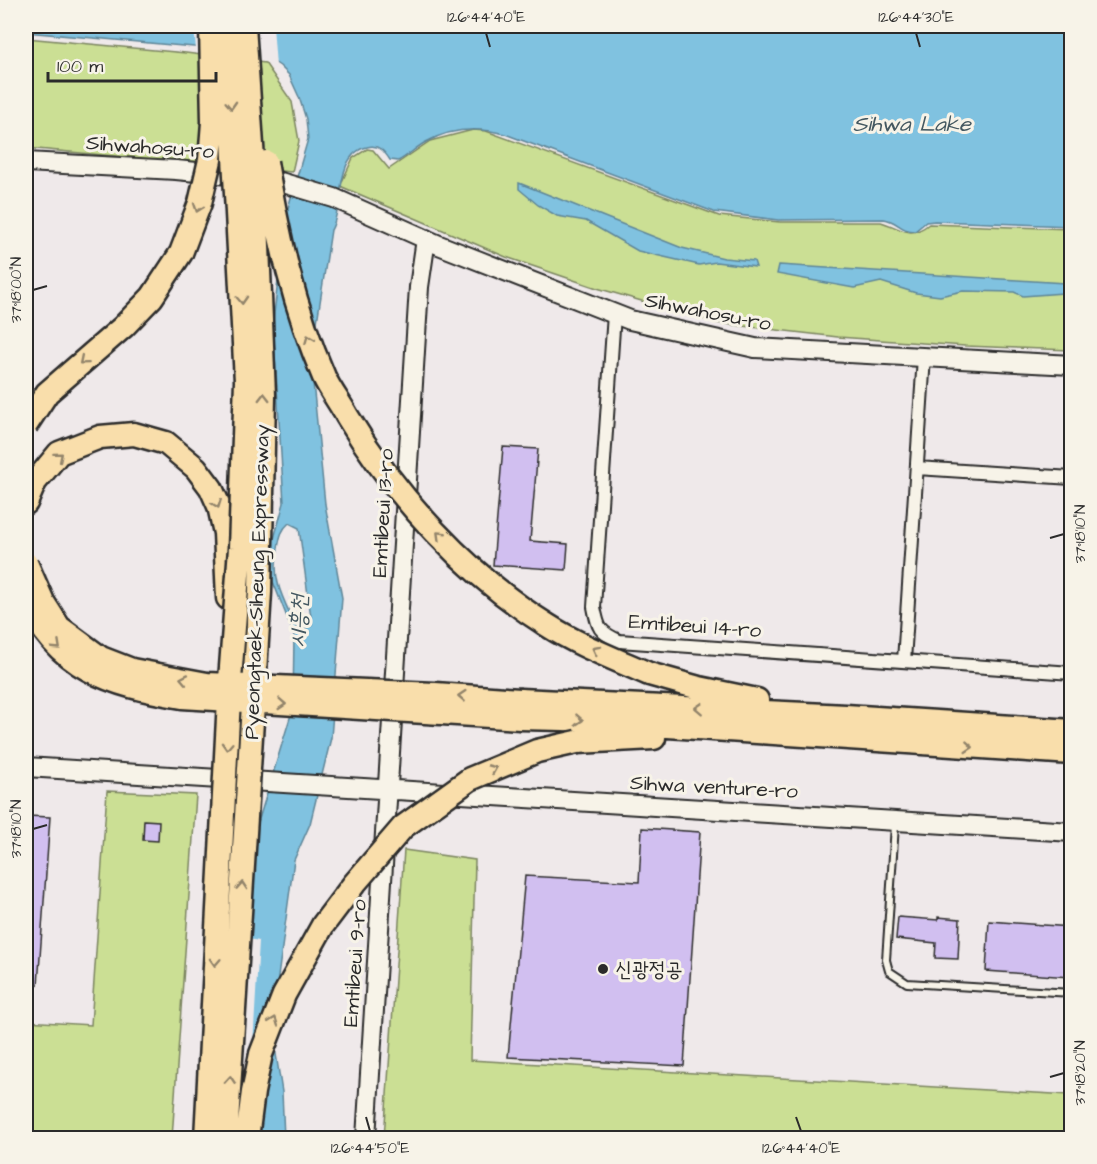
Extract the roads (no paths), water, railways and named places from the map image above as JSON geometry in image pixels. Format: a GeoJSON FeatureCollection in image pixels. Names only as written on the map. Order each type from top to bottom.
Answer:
{"type":"FeatureCollection","features":[{"type":"Feature","properties":{"kind":"highway"},"geometry":{"type":"LineString","coordinates":[[26,425],[47,393],[123,327],[152,297],[181,253],[200,203],[210,160],[213,122],[211,26]]}},
{"type":"Feature","properties":{"kind":"highway","name":"Pyeongtaek-Siheung Expressway"},"geometry":{"type":"LineString","coordinates":[[206,1138],[230,680],[240,548],[246,381],[227,26]]}},
{"type":"Feature","properties":{"kind":"highway","name":"Pyeongtaek-Siheung Expressway"},"geometry":{"type":"LineString","coordinates":[[226,1138],[260,592],[264,396],[257,220],[244,26]]}},
{"type":"Feature","properties":{"kind":"highway"},"geometry":{"type":"LineString","coordinates":[[252,26],[264,150],[275,222],[304,327],[325,379],[383,472],[434,530],[489,582],[547,625],[604,655],[649,674],[699,688],[770,702],[1071,731]]}},
{"type":"Feature","properties":{"kind":"highway"},"geometry":{"type":"LineString","coordinates":[[26,503],[35,482],[59,453],[100,437],[134,434],[166,444],[196,468],[211,488],[219,506],[225,533],[230,680]]}},
{"type":"Feature","properties":{"kind":"highway"},"geometry":{"type":"LineString","coordinates":[[26,563],[43,602],[59,627],[101,658],[132,670],[207,684],[424,694],[520,709],[564,719],[1071,753]]}},
{"type":"Feature","properties":{"kind":"highway"},"geometry":{"type":"LineString","coordinates":[[26,598],[34,618],[52,643],[70,658],[107,680],[137,690],[182,697],[520,709],[846,716],[1071,731]]}},
{"type":"Feature","properties":{"kind":"highway"},"geometry":{"type":"LineString","coordinates":[[247,1138],[261,1054],[284,995],[323,925],[354,884],[403,827],[470,779],[537,751],[577,742],[635,738],[910,743]]}},
{"type":"Feature","properties":{"kind":"street","name":"Sihwahosu-ro"},"geometry":{"type":"LineString","coordinates":[[26,162],[176,170],[270,179],[334,198],[426,239],[630,320],[755,348],[1071,365]]}},
{"type":"Feature","properties":{"kind":"street","name":"Emtibeui 13-ro"},"geometry":{"type":"LineString","coordinates":[[388,790],[419,287],[426,239]]}},
{"type":"Feature","properties":{"kind":"street","name":"Emtibeui 14-ro"},"geometry":{"type":"LineString","coordinates":[[614,314],[594,607],[597,623],[603,634],[619,640],[1071,673]]}},
{"type":"Feature","properties":{"kind":"street"},"geometry":{"type":"LineString","coordinates":[[904,661],[924,357]]}},
{"type":"Feature","properties":{"kind":"street"},"geometry":{"type":"LineString","coordinates":[[917,468],[1071,478]]}},
{"type":"Feature","properties":{"kind":"street","name":"Sihwa venture-ro"},"geometry":{"type":"LineString","coordinates":[[26,767],[1071,832]]}},
{"type":"Feature","properties":{"kind":"street","name":"Emtibeui 9-ro"},"geometry":{"type":"LineString","coordinates":[[366,1138],[388,790]]}},
{"type":"Feature","properties":{"kind":"lane"},"geometry":{"type":"LineString","coordinates":[[895,821],[886,960],[889,971],[907,983],[1071,993]]}},
{"type":"Feature","properties":{"kind":"water","name":"Sihwa Lake"},"geometry":{"type":"Polygon","coordinates":[[[26,26],[1071,26],[1071,226],[935,221],[926,222],[915,231],[884,219],[778,220],[714,212],[505,134],[485,130],[455,131],[435,137],[398,161],[390,160],[381,149],[375,146],[357,152],[349,160],[331,230],[311,362],[325,504],[342,598],[331,738],[310,824],[294,860],[277,984],[273,1035],[282,1092],[284,1138],[250,1138],[241,878],[293,708],[294,635],[270,574],[270,553],[284,503],[273,322],[286,215],[308,139],[306,119],[289,75],[265,56],[228,50],[26,32],[26,26]],[[289,523],[283,531],[276,559],[276,570],[280,589],[296,627],[303,630],[312,625],[299,528],[289,523]]]}},
{"type":"Feature","properties":{"kind":"water"},"geometry":{"type":"Polygon","coordinates":[[[519,183],[682,248],[724,258],[754,261],[756,267],[716,262],[699,265],[638,251],[586,221],[557,216],[538,205],[519,189],[519,183]]]}},
{"type":"Feature","properties":{"kind":"water"},"geometry":{"type":"Polygon","coordinates":[[[779,265],[1065,283],[1063,293],[1023,296],[1014,292],[963,291],[940,296],[916,293],[881,282],[854,288],[777,274],[779,265]]]}},
{"type":"Feature","properties":{"kind":"place","name":"신광정공"},"geometry":{"type":"Point","coordinates":[603,969]}},
{"type":"Feature","properties":{"kind":"water label","name":"시흥천"},"geometry":{"type":"Point","coordinates":[299,621]}}]}
